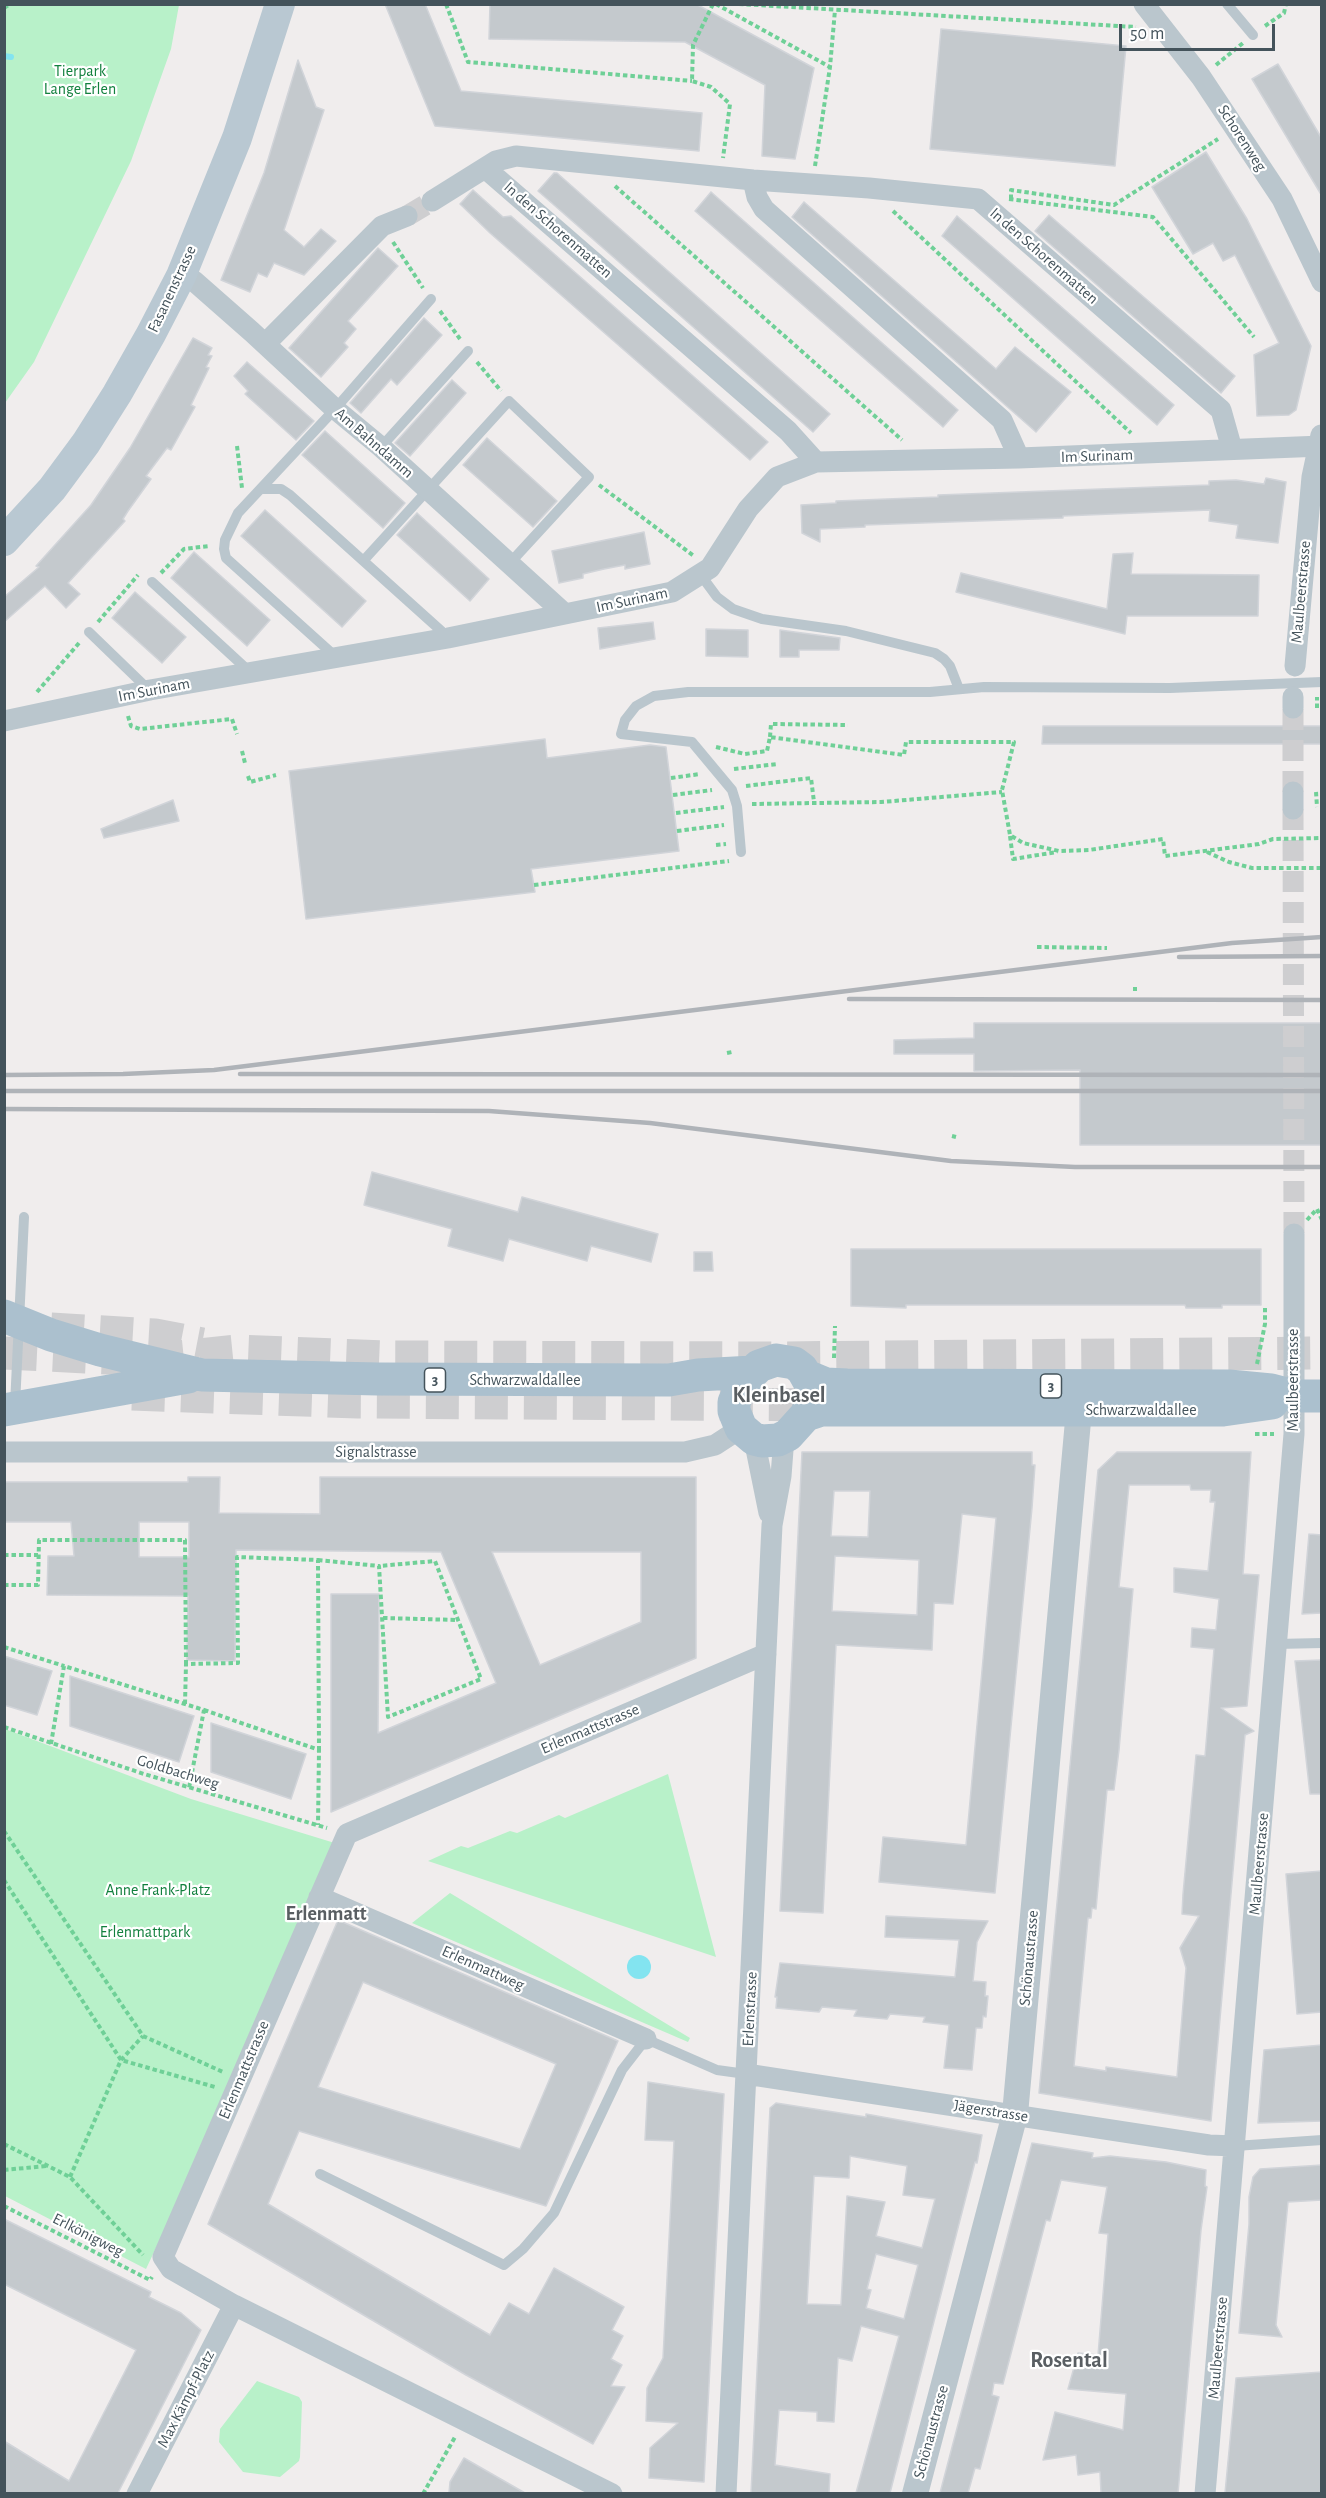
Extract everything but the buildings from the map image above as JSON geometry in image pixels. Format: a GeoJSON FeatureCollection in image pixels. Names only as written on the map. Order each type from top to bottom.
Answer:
{"type":"FeatureCollection","features":[{"type":"Feature","properties":{"kind":"main road","name":"Fasanenstrasse"},"geometry":{"type":"LineString","coordinates":[[4,541],[52,489],[86,443],[133,366],[181,276],[237,138],[280,4]]}},
{"type":"Feature","properties":{"kind":"main road","name":"Schwarzwaldallee"},"geometry":{"type":"LineString","coordinates":[[12,1319],[100,1350],[202,1375]]}},
{"type":"Feature","properties":{"kind":"main road","name":"3"},"geometry":{"type":"LineString","coordinates":[[753,1372],[767,1362],[784,1360],[794,1363],[808,1377]]}},
{"type":"Feature","properties":{"kind":"main road","name":"Schwarzwaldallee"},"geometry":{"type":"LineString","coordinates":[[10,1409],[202,1375],[378,1379],[669,1380],[698,1375],[753,1372]]}},
{"type":"Feature","properties":{"kind":"main road"},"geometry":{"type":"LineString","coordinates":[[753,1372],[743,1383],[764,1424],[812,1396],[808,1377]]}},
{"type":"Feature","properties":{"kind":"main road","name":"Schwarzwaldallee"},"geometry":{"type":"LineString","coordinates":[[808,1377],[826,1384],[847,1385],[1229,1386],[1308,1396]]}},
{"type":"Feature","properties":{"kind":"main road","name":"Schwarzwaldallee"},"geometry":{"type":"LineString","coordinates":[[669,1380],[723,1395],[764,1424],[821,1410],[1223,1410],[1308,1396]]}},
{"type":"Feature","properties":{"kind":"street","name":"Schorenweg"},"geometry":{"type":"LineString","coordinates":[[1144,4],[1201,77],[1282,199],[1322,282]]}},
{"type":"Feature","properties":{"kind":"street","name":"In den Schorenmatten"},"geometry":{"type":"LineString","coordinates":[[432,201],[503,158],[516,156],[753,180],[978,199],[1221,410],[1232,449]]}},
{"type":"Feature","properties":{"kind":"street","name":"In den Schorenmatten"},"geometry":{"type":"LineString","coordinates":[[485,168],[788,431],[816,462]]}},
{"type":"Feature","properties":{"kind":"street"},"geometry":{"type":"LineString","coordinates":[[753,180],[757,197],[764,209],[1002,420],[1019,458]]}},
{"type":"Feature","properties":{"kind":"street"},"geometry":{"type":"LineString","coordinates":[[265,344],[382,226],[407,216]]}},
{"type":"Feature","properties":{"kind":"street","name":"Am Bahndamm"},"geometry":{"type":"LineString","coordinates":[[181,276],[194,281],[565,614]]}},
{"type":"Feature","properties":{"kind":"street","name":"Im Surinam"},"geometry":{"type":"LineString","coordinates":[[9,720],[150,690],[448,638],[672,592],[705,571],[748,509],[777,477],[816,462],[1154,454],[1320,442]]}},
{"type":"Feature","properties":{"kind":"street","name":"Maulbeerstrasse"},"geometry":{"type":"LineString","coordinates":[[1294,666],[1312,477],[1320,442]]}},
{"type":"Feature","properties":{"kind":"street","name":"Maulbeerstrasse"},"geometry":{"type":"LineString","coordinates":[[1205,2493],[1294,1434],[1308,1396],[1294,1234]]}},
{"type":"Feature","properties":{"kind":"street","name":"Schönaustrasse"},"geometry":{"type":"LineString","coordinates":[[915,2493],[1015,2114],[1079,1410]]}},
{"type":"Feature","properties":{"kind":"street","name":"Signalstrasse"},"geometry":{"type":"LineString","coordinates":[[4,1452],[685,1452],[715,1445],[764,1424]]}},
{"type":"Feature","properties":{"kind":"street","name":"Erlenstrasse"},"geometry":{"type":"LineString","coordinates":[[726,2493],[772,1525],[764,1424]]}},
{"type":"Feature","properties":{"kind":"street","name":"Erlenstrasse"},"geometry":{"type":"LineString","coordinates":[[764,1424],[781,1476],[772,1525]]}},
{"type":"Feature","properties":{"kind":"street","name":"Erlenmattstrasse"},"geometry":{"type":"LineString","coordinates":[[612,2493],[234,2305],[171,2269],[163,2258],[347,1834],[766,1653]]}},
{"type":"Feature","properties":{"kind":"street","name":"Erlenmattweg"},"geometry":{"type":"LineString","coordinates":[[320,1897],[646,2039]]}},
{"type":"Feature","properties":{"kind":"street","name":"Jägerstrasse"},"geometry":{"type":"LineString","coordinates":[[747,2074],[1209,2145],[1235,2146]]}},
{"type":"Feature","properties":{"kind":"street","name":"Max Kämpf-Platz"},"geometry":{"type":"LineString","coordinates":[[137,2493],[234,2305]]}},
{"type":"Feature","properties":{"kind":"lane"},"geometry":{"type":"LineString","coordinates":[[1227,4],[1253,35]]}},
{"type":"Feature","properties":{"kind":"lane"},"geometry":{"type":"LineString","coordinates":[[336,658],[226,558],[224,545],[238,513],[335,409],[431,299]]}},
{"type":"Feature","properties":{"kind":"lane"},"geometry":{"type":"LineString","coordinates":[[381,447],[468,351]]}},
{"type":"Feature","properties":{"kind":"lane"},"geometry":{"type":"LineString","coordinates":[[364,560],[508,401],[589,477],[509,564]]}},
{"type":"Feature","properties":{"kind":"lane"},"geometry":{"type":"LineString","coordinates":[[261,489],[282,489],[364,560],[448,638]]}},
{"type":"Feature","properties":{"kind":"lane"},"geometry":{"type":"LineString","coordinates":[[705,571],[725,603],[733,609],[752,616],[846,631],[935,653],[950,666],[959,689]]}},
{"type":"Feature","properties":{"kind":"lane"},"geometry":{"type":"LineString","coordinates":[[153,582],[251,673]]}},
{"type":"Feature","properties":{"kind":"lane"},"geometry":{"type":"LineString","coordinates":[[88,632],[150,690]]}},
{"type":"Feature","properties":{"kind":"lane"},"geometry":{"type":"LineString","coordinates":[[741,852],[737,806],[731,788],[692,742],[621,734],[625,720],[636,706],[654,696],[668,693],[930,692],[984,687],[1170,688],[1322,682]]}},
{"type":"Feature","properties":{"kind":"lane"},"geometry":{"type":"LineString","coordinates":[[10,1409],[12,1319],[24,1217]]}},
{"type":"Feature","properties":{"kind":"lane"},"geometry":{"type":"LineString","coordinates":[[1276,1644],[1322,1643]]}},
{"type":"Feature","properties":{"kind":"lane"},"geometry":{"type":"LineString","coordinates":[[320,2174],[504,2265],[523,2249],[555,2212],[622,2070],[646,2039]]}},
{"type":"Feature","properties":{"kind":"lane","name":"Erlenmattweg"},"geometry":{"type":"LineString","coordinates":[[646,2039],[708,2067],[747,2074]]}},
{"type":"Feature","properties":{"kind":"lane"},"geometry":{"type":"LineString","coordinates":[[1235,2146],[1322,2140]]}},
{"type":"Feature","properties":{"kind":"path"},"geometry":{"type":"LineString","coordinates":[[4,8],[10,4]]}},
{"type":"Feature","properties":{"kind":"path"},"geometry":{"type":"LineString","coordinates":[[446,4],[468,62],[692,81],[711,87],[730,104],[721,177]]}},
{"type":"Feature","properties":{"kind":"path"},"geometry":{"type":"LineString","coordinates":[[692,81],[693,45],[715,4],[830,67]]}},
{"type":"Feature","properties":{"kind":"path"},"geometry":{"type":"LineString","coordinates":[[739,4],[1162,28]]}},
{"type":"Feature","properties":{"kind":"path"},"geometry":{"type":"LineString","coordinates":[[812,184],[830,67],[835,10]]}},
{"type":"Feature","properties":{"kind":"path"},"geometry":{"type":"LineString","coordinates":[[1011,199],[1011,190],[1114,205],[1235,128]]}},
{"type":"Feature","properties":{"kind":"path"},"geometry":{"type":"LineString","coordinates":[[589,163],[925,460]]}},
{"type":"Feature","properties":{"kind":"path"},"geometry":{"type":"LineString","coordinates":[[869,188],[1154,454]]}},
{"type":"Feature","properties":{"kind":"path"},"geometry":{"type":"LineString","coordinates":[[978,199],[1011,199],[1153,217],[1254,337]]}},
{"type":"Feature","properties":{"kind":"path"},"geometry":{"type":"LineString","coordinates":[[382,226],[468,351],[508,401]]}},
{"type":"Feature","properties":{"kind":"path"},"geometry":{"type":"LineString","coordinates":[[237,446],[245,506]]}},
{"type":"Feature","properties":{"kind":"path"},"geometry":{"type":"LineString","coordinates":[[589,477],[705,571]]}},
{"type":"Feature","properties":{"kind":"path"},"geometry":{"type":"LineString","coordinates":[[9,720],[141,572],[153,582],[183,549],[224,545]]}},
{"type":"Feature","properties":{"kind":"path"},"geometry":{"type":"LineString","coordinates":[[1317,697],[1317,708]]}},
{"type":"Feature","properties":{"kind":"path"},"geometry":{"type":"LineString","coordinates":[[129,722],[135,728],[146,729],[232,719],[237,734]]}},
{"type":"Feature","properties":{"kind":"path"},"geometry":{"type":"LineString","coordinates":[[692,742],[746,754],[767,751],[771,724],[848,725]]}},
{"type":"Feature","properties":{"kind":"path"},"geometry":{"type":"LineString","coordinates":[[770,737],[904,755],[906,742],[1017,743],[1002,792],[1013,859],[1059,851],[1089,850],[1163,839],[1165,856],[1272,840],[1322,838]]}},
{"type":"Feature","properties":{"kind":"path"},"geometry":{"type":"LineString","coordinates":[[242,751],[245,762]]}},
{"type":"Feature","properties":{"kind":"path"},"geometry":{"type":"LineString","coordinates":[[248,777],[250,782],[276,775]]}},
{"type":"Feature","properties":{"kind":"path"},"geometry":{"type":"LineString","coordinates":[[673,795],[811,778],[814,802]]}},
{"type":"Feature","properties":{"kind":"path"},"geometry":{"type":"LineString","coordinates":[[676,813],[737,806],[814,802],[881,802],[1002,792]]}},
{"type":"Feature","properties":{"kind":"path"},"geometry":{"type":"LineString","coordinates":[[1317,792],[1317,807]]}},
{"type":"Feature","properties":{"kind":"path"},"geometry":{"type":"LineString","coordinates":[[677,831],[738,823]]}},
{"type":"Feature","properties":{"kind":"path"},"geometry":{"type":"LineString","coordinates":[[1010,835],[1023,843],[1059,851]]}},
{"type":"Feature","properties":{"kind":"path"},"geometry":{"type":"LineString","coordinates":[[1206,851],[1229,862],[1252,868],[1322,868]]}},
{"type":"Feature","properties":{"kind":"path"},"geometry":{"type":"LineString","coordinates":[[534,885],[731,860]]}},
{"type":"Feature","properties":{"kind":"path"},"geometry":{"type":"LineString","coordinates":[[1037,947],[1107,948]]}},
{"type":"Feature","properties":{"kind":"path"},"geometry":{"type":"LineString","coordinates":[[1317,1209],[1322,1220]]}},
{"type":"Feature","properties":{"kind":"path"},"geometry":{"type":"LineString","coordinates":[[4,1586],[38,1585],[39,1540],[185,1540],[185,1704]]}},
{"type":"Feature","properties":{"kind":"path"},"geometry":{"type":"LineString","coordinates":[[4,1555],[38,1555]]}},
{"type":"Feature","properties":{"kind":"path"},"geometry":{"type":"LineString","coordinates":[[186,1664],[238,1663],[237,1557],[318,1560],[380,1566],[435,1561],[481,1679],[388,1717],[380,1566]]}},
{"type":"Feature","properties":{"kind":"path"},"geometry":{"type":"LineString","coordinates":[[318,1560],[318,1825]]}},
{"type":"Feature","properties":{"kind":"path"},"geometry":{"type":"LineString","coordinates":[[383,1618],[458,1620]]}},
{"type":"Feature","properties":{"kind":"path"},"geometry":{"type":"LineString","coordinates":[[4,1647],[204,1710],[319,1750]]}},
{"type":"Feature","properties":{"kind":"path"},"geometry":{"type":"LineString","coordinates":[[51,1744],[64,1666]]}},
{"type":"Feature","properties":{"kind":"path"},"geometry":{"type":"LineString","coordinates":[[189,1788],[204,1710]]}},
{"type":"Feature","properties":{"kind":"path","name":"Goldbachweg"},"geometry":{"type":"LineString","coordinates":[[4,1727],[189,1788],[347,1834]]}},
{"type":"Feature","properties":{"kind":"path"},"geometry":{"type":"LineString","coordinates":[[4,1831],[144,2036],[227,2074],[224,2081]]}},
{"type":"Feature","properties":{"kind":"path"},"geometry":{"type":"LineString","coordinates":[[4,1880],[121,2060],[220,2088]]}},
{"type":"Feature","properties":{"kind":"path"},"geometry":{"type":"LineString","coordinates":[[70,2177],[121,2060],[144,2036]]}},
{"type":"Feature","properties":{"kind":"path"},"geometry":{"type":"LineString","coordinates":[[4,2144],[70,2177],[148,2260]]}},
{"type":"Feature","properties":{"kind":"path"},"geometry":{"type":"LineString","coordinates":[[4,2170],[48,2166]]}},
{"type":"Feature","properties":{"kind":"path","name":"Erlkönigweg"},"geometry":{"type":"LineString","coordinates":[[4,2206],[150,2280],[156,2269]]}},
{"type":"Feature","properties":{"kind":"path"},"geometry":{"type":"LineString","coordinates":[[423,2493],[464,2420]]}},
{"type":"Feature","properties":{"kind":"green space","name":"Tierpark Lange Erlen"},"geometry":{"type":"Polygon","coordinates":[[[5,4],[179,5],[171,49],[131,161],[34,362],[5,403],[5,4]]]}},
{"type":"Feature","properties":{"kind":"green space","name":"Erlenmattpark"},"geometry":{"type":"Polygon","coordinates":[[[5,1729],[191,1799],[338,1844],[226,2099],[146,2269],[5,2196],[5,1729]]]}},
{"type":"Feature","properties":{"kind":"green space"},"geometry":{"type":"Polygon","coordinates":[[[668,1774],[716,1957],[428,1861],[461,1846],[468,1848],[510,1831],[517,1833],[559,1815],[565,1818],[668,1774]]]}},
{"type":"Feature","properties":{"kind":"green space"},"geometry":{"type":"Polygon","coordinates":[[[450,1893],[690,2038],[688,2042],[412,1923],[450,1893]]]}},
{"type":"Feature","properties":{"kind":"green space"},"geometry":{"type":"Polygon","coordinates":[[[257,2381],[299,2397],[302,2402],[299,2461],[280,2477],[243,2472],[219,2442],[220,2429],[257,2381]]]}},
{"type":"Feature","properties":{"kind":"water"},"geometry":{"type":"Polygon","coordinates":[[[639,1955],[648,1958],[651,1967],[648,1976],[639,1979],[630,1976],[627,1967],[630,1958],[639,1955]]]}},
{"type":"Feature","properties":{"kind":"waterway"},"geometry":{"type":"LineString","coordinates":[[4,56],[11,57]]}},
{"type":"Feature","properties":{"kind":"tunnel"},"geometry":{"type":"LineString","coordinates":[[407,216],[432,201]]}},
{"type":"Feature","properties":{"kind":"tunnel"},"geometry":{"type":"LineString","coordinates":[[1293,708],[1293,792]]}},
{"type":"Feature","properties":{"kind":"tunnel"},"geometry":{"type":"LineString","coordinates":[[1293,809],[1294,1234]]}},
{"type":"Feature","properties":{"kind":"tunnel"},"geometry":{"type":"LineString","coordinates":[[51,1329],[155,1335],[202,1344]]}},
{"type":"Feature","properties":{"kind":"tunnel"},"geometry":{"type":"LineString","coordinates":[[4,1353],[149,1360],[237,1351],[384,1357],[777,1358],[1322,1353]]}},
{"type":"Feature","properties":{"kind":"tunnel"},"geometry":{"type":"LineString","coordinates":[[132,1394],[358,1402],[836,1405]]}},
{"type":"Feature","properties":{"kind":"railway"},"geometry":{"type":"LineString","coordinates":[[4,1075],[123,1074],[214,1070],[1232,943],[1322,937]]}},
{"type":"Feature","properties":{"kind":"railway"},"geometry":{"type":"LineString","coordinates":[[1179,957],[1322,956]]}},
{"type":"Feature","properties":{"kind":"railway"},"geometry":{"type":"LineString","coordinates":[[849,999],[1322,1000]]}},
{"type":"Feature","properties":{"kind":"railway"},"geometry":{"type":"LineString","coordinates":[[240,1074],[1322,1075]]}},
{"type":"Feature","properties":{"kind":"railway"},"geometry":{"type":"LineString","coordinates":[[4,1091],[1322,1091]]}},
{"type":"Feature","properties":{"kind":"railway"},"geometry":{"type":"LineString","coordinates":[[4,1109],[489,1111],[650,1123],[951,1161],[1075,1167],[1322,1167]]}},
{"type":"Feature","properties":{"kind":"district","name":"Kleinbasel"},"geometry":{"type":"Point","coordinates":[779,1395]}},
{"type":"Feature","properties":{"kind":"district","name":"Erlenmatt"},"geometry":{"type":"Point","coordinates":[326,1914]}},
{"type":"Feature","properties":{"kind":"district","name":"Rosental"},"geometry":{"type":"Point","coordinates":[1069,2360]}},
{"type":"Feature","properties":{"kind":"park label","name":"Anne Frank-Platz"},"geometry":{"type":"Point","coordinates":[158,1890]}}]}
